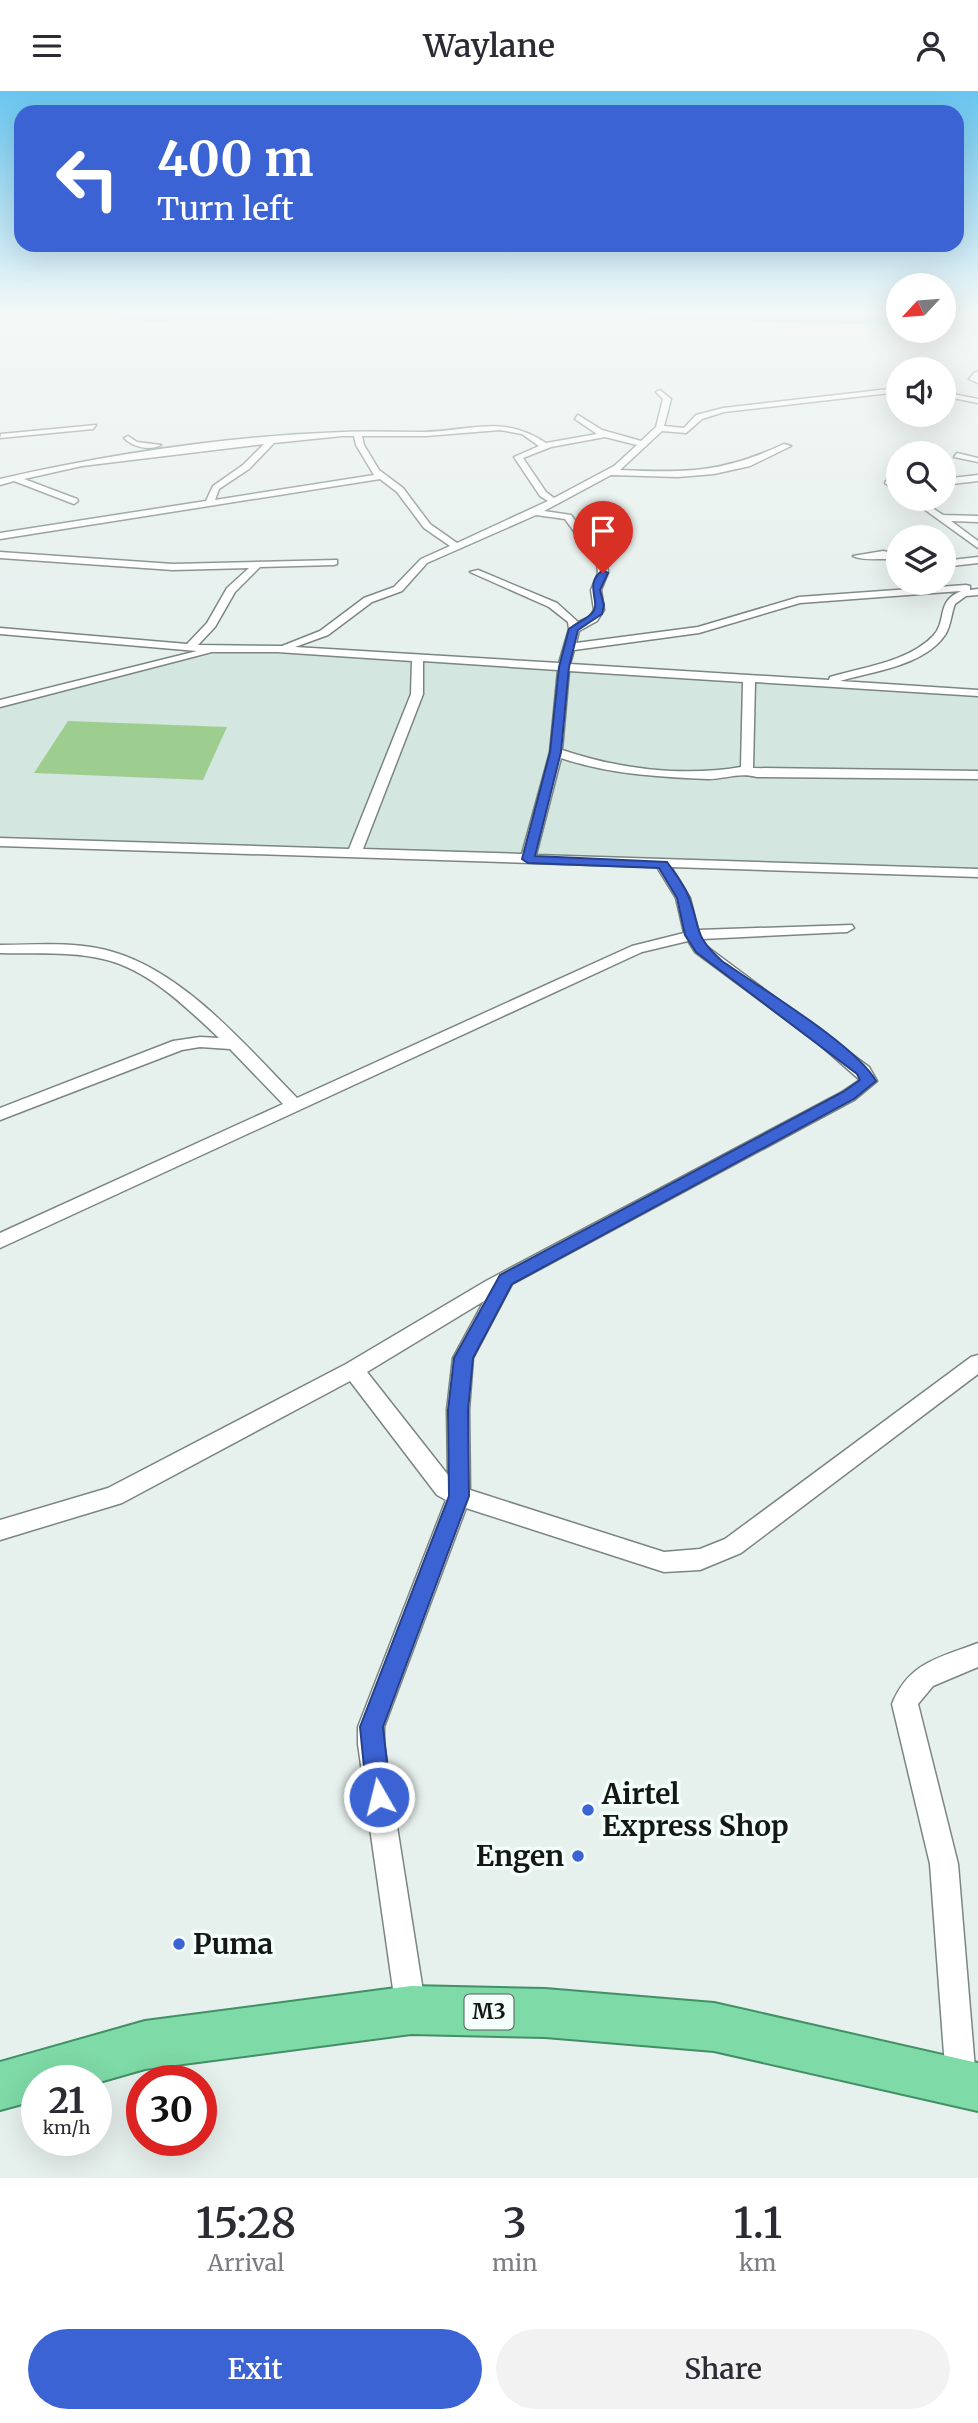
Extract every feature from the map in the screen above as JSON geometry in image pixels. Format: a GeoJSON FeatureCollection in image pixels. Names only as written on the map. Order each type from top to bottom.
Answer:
{"type":"FeatureCollection","features":[{"type":"Feature","properties":{"kind":"highway","name":"M3"},"geometry":{"type":"LineString","coordinates":[[0,2086],[145,2045],[411,2010],[545,2013],[714,2027],[970,2085]]}},
{"type":"Feature","properties":{"kind":"street"},"geometry":{"type":"LineString","coordinates":[[277,649],[324,633],[368,600],[401,587],[424,561],[535,512],[609,472],[660,428],[664,413]]}},
{"type":"Feature","properties":{"kind":"street"},"geometry":{"type":"LineString","coordinates":[[660,428],[686,431],[699,417],[710,413]]}},
{"type":"Feature","properties":{"kind":"street"},"geometry":{"type":"LineString","coordinates":[[578,417],[585,424],[607,434],[643,444]]}},
{"type":"Feature","properties":{"kind":"street"},"geometry":{"type":"LineString","coordinates":[[0,437],[93,427]]}},
{"type":"Feature","properties":{"kind":"street"},"geometry":{"type":"LineString","coordinates":[[0,482],[79,464],[233,444],[358,433],[426,434],[500,428],[524,432],[545,446]]}},
{"type":"Feature","properties":{"kind":"street"},"geometry":{"type":"LineString","coordinates":[[358,433],[362,449],[381,476],[407,497],[427,526],[457,547]]}},
{"type":"Feature","properties":{"kind":"street"},"geometry":{"type":"LineString","coordinates":[[553,501],[543,495],[518,458],[545,446],[607,434]]}},
{"type":"Feature","properties":{"kind":"street"},"geometry":{"type":"LineString","coordinates":[[128,438],[135,444],[157,445],[161,454]]}},
{"type":"Feature","properties":{"kind":"street"},"geometry":{"type":"LineString","coordinates":[[211,504],[212,492],[216,487],[242,470],[270,442]]}},
{"type":"Feature","properties":{"kind":"street"},"geometry":{"type":"LineString","coordinates":[[609,472],[654,475],[734,467],[787,446]]}},
{"type":"Feature","properties":{"kind":"street"},"geometry":{"type":"LineString","coordinates":[[957,455],[978,460]]}},
{"type":"Feature","properties":{"kind":"street"},"geometry":{"type":"LineString","coordinates":[[0,536],[381,476]]}},
{"type":"Feature","properties":{"kind":"street"},"geometry":{"type":"LineString","coordinates":[[956,481],[978,478]]}},
{"type":"Feature","properties":{"kind":"street"},"geometry":{"type":"LineString","coordinates":[[16,479],[74,501]]}},
{"type":"Feature","properties":{"kind":"street"},"geometry":{"type":"LineString","coordinates":[[930,511],[978,545]]}},
{"type":"Feature","properties":{"kind":"street"},"geometry":{"type":"LineString","coordinates":[[535,512],[565,515],[573,520],[602,563],[603,573],[596,590],[599,610],[593,619],[574,629]]}},
{"type":"Feature","properties":{"kind":"street"},"geometry":{"type":"LineString","coordinates":[[940,518],[978,519]]}},
{"type":"Feature","properties":{"kind":"street"},"geometry":{"type":"LineString","coordinates":[[0,555],[159,566],[334,562]]}},
{"type":"Feature","properties":{"kind":"street"},"geometry":{"type":"LineString","coordinates":[[858,556],[886,555]]}},
{"type":"Feature","properties":{"kind":"street"},"geometry":{"type":"LineString","coordinates":[[956,563],[978,560]]}},
{"type":"Feature","properties":{"kind":"street"},"geometry":{"type":"LineString","coordinates":[[190,647],[211,625],[231,590],[257,565]]}},
{"type":"Feature","properties":{"kind":"street"},"geometry":{"type":"LineString","coordinates":[[475,572],[561,609],[571,617],[574,629],[564,667],[555,752],[528,859]]}},
{"type":"Feature","properties":{"kind":"street"},"geometry":{"type":"LineString","coordinates":[[570,647],[699,630],[805,599],[970,588]]}},
{"type":"Feature","properties":{"kind":"street"},"geometry":{"type":"LineString","coordinates":[[823,683],[902,657],[930,644],[944,627],[948,606],[970,588]]}},
{"type":"Feature","properties":{"kind":"street"},"geometry":{"type":"LineString","coordinates":[[0,631],[210,649],[277,649],[978,692]]}},
{"type":"Feature","properties":{"kind":"street"},"geometry":{"type":"LineString","coordinates":[[0,704],[206,653],[210,649]]}},
{"type":"Feature","properties":{"kind":"street"},"geometry":{"type":"LineString","coordinates":[[354,854],[416,694],[418,658]]}},
{"type":"Feature","properties":{"kind":"street"},"geometry":{"type":"LineString","coordinates":[[747,769],[749,678]]}},
{"type":"Feature","properties":{"kind":"street"},"geometry":{"type":"LineString","coordinates":[[555,752],[581,762],[651,771],[717,775],[747,769],[757,773],[978,775]]}},
{"type":"Feature","properties":{"kind":"street"},"geometry":{"type":"LineString","coordinates":[[0,842],[978,873]]}},
{"type":"Feature","properties":{"kind":"street"},"geometry":{"type":"LineString","coordinates":[[0,1530],[114,1496],[353,1370],[506,1279],[848,1095],[869,1081],[863,1071],[825,1040],[717,964],[700,949],[692,935],[683,898],[663,865]]}},
{"type":"Feature","properties":{"kind":"street"},"geometry":{"type":"LineString","coordinates":[[0,1241],[637,949],[692,935],[847,928]]}},
{"type":"Feature","properties":{"kind":"street"},"geometry":{"type":"LineString","coordinates":[[0,949],[84,952],[130,962],[160,979],[233,1044],[295,1106]]}},
{"type":"Feature","properties":{"kind":"street"},"geometry":{"type":"LineString","coordinates":[[0,1114],[56,1095],[166,1049],[190,1043],[233,1044]]}},
{"type":"Feature","properties":{"kind":"street"},"geometry":{"type":"LineString","coordinates":[[411,2010],[371,1744],[371,1727],[459,1496],[458,1410],[464,1358],[506,1279]]}},
{"type":"Feature","properties":{"kind":"street"},"geometry":{"type":"LineString","coordinates":[[353,1370],[445,1488],[459,1496],[664,1562],[709,1560],[733,1546],[978,1363]]}},
{"type":"Feature","properties":{"kind":"street"},"geometry":{"type":"LineString","coordinates":[[970,2085],[944,1864],[905,1704],[908,1692],[915,1682],[978,1655]]}},
{"type":"Feature","properties":{"kind":"shaded area"},"geometry":{"type":"Polygon","coordinates":[[[245,647],[978,692],[978,871],[0,841],[0,702],[245,647]]]}},
{"type":"Feature","properties":{"kind":"green space"},"geometry":{"type":"Polygon","coordinates":[[[68,721],[227,727],[203,780],[34,773],[68,721]]]}},
{"type":"Feature","properties":{"kind":"place","name":"Airtel Express Shop"},"geometry":{"type":"Point","coordinates":[588,1810]}},
{"type":"Feature","properties":{"kind":"place","name":"Engen"},"geometry":{"type":"Point","coordinates":[578,1856]}},
{"type":"Feature","properties":{"kind":"place","name":"Puma"},"geometry":{"type":"Point","coordinates":[179,1944]}},
{"type":"Feature","properties":{"kind":"route"},"geometry":{"type":"LineString","coordinates":[[379,1797],[371,1727],[459,1496],[458,1410],[464,1358],[506,1279],[862,1088],[869,1081],[863,1071],[825,1040],[717,964],[700,949],[694,941],[683,898],[663,865],[528,859],[555,752],[564,667],[574,629],[593,619],[599,610],[596,590],[603,573]]}}]}
